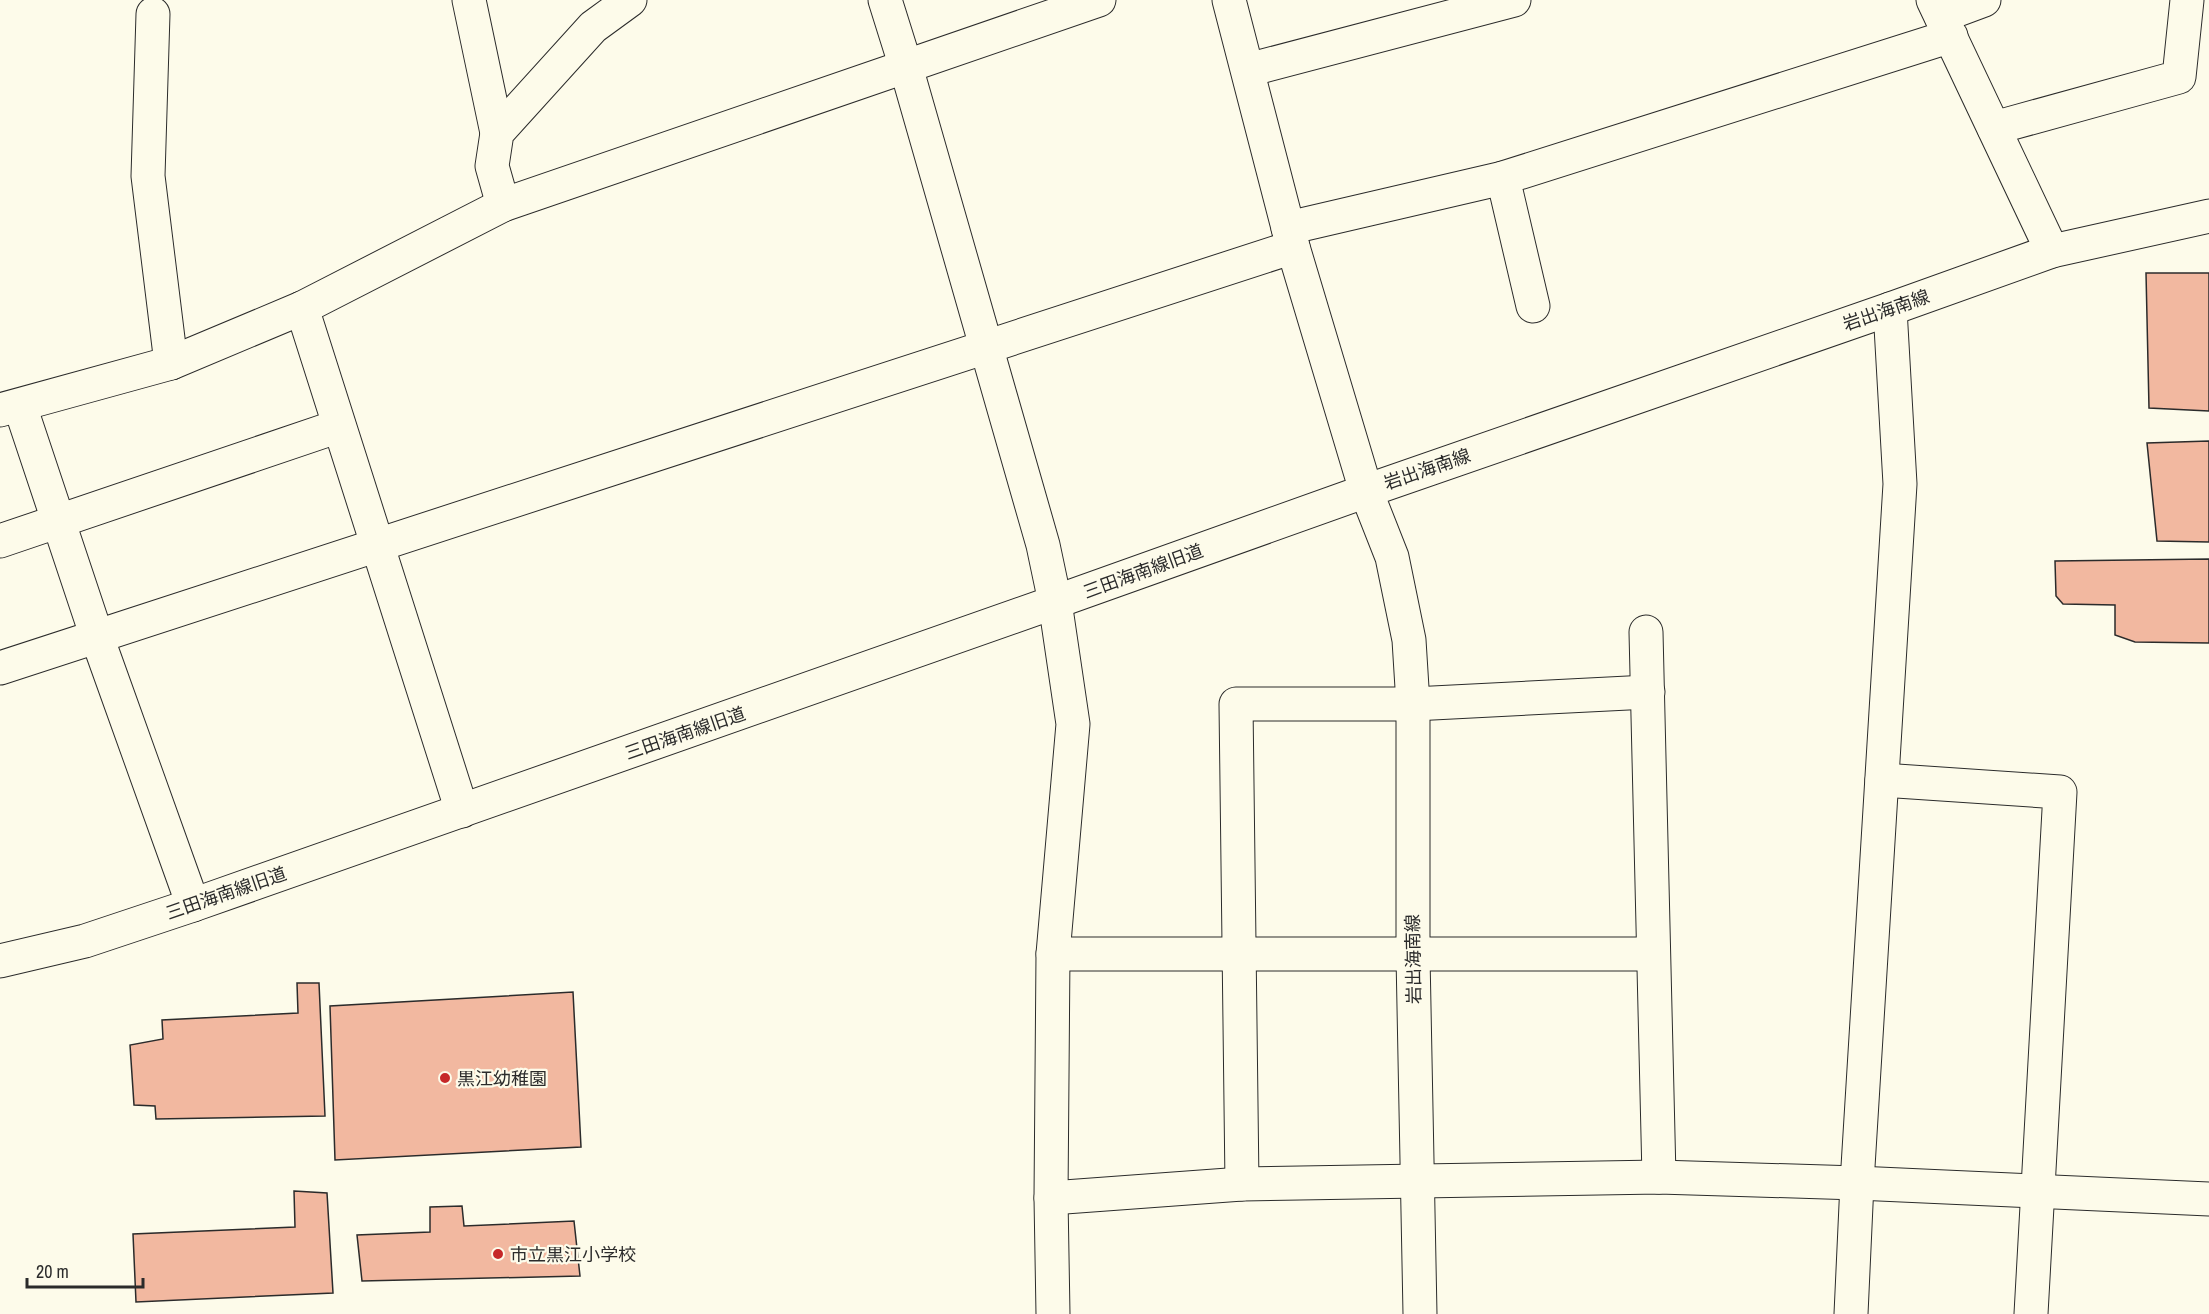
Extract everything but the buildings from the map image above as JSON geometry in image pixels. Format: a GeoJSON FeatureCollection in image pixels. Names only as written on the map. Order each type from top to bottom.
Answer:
{"type":"FeatureCollection","features":[{"type":"Feature","properties":{"kind":"street"},"geometry":{"type":"LineString","coordinates":[[469,0],[498,133],[492,166],[503,205]]}},
{"type":"Feature","properties":{"kind":"street"},"geometry":{"type":"LineString","coordinates":[[498,133],[593,27],[630,0]]}},
{"type":"Feature","properties":{"kind":"street"},"geometry":{"type":"LineString","coordinates":[[885,0],[1043,545],[1055,602],[1072,724],[1053,954],[1051,1198],[1053,1314]]}},
{"type":"Feature","properties":{"kind":"street"},"geometry":{"type":"LineString","coordinates":[[193,905],[97,637],[59,521],[10,408],[171,363],[302,308],[503,205],[1100,0]]}},
{"type":"Feature","properties":{"kind":"street"},"geometry":{"type":"LineString","coordinates":[[1229,0],[1290,238],[1366,490]]}},
{"type":"Feature","properties":{"kind":"street"},"geometry":{"type":"LineString","coordinates":[[1248,70],[1514,0]]}},
{"type":"Feature","properties":{"kind":"street"},"geometry":{"type":"LineString","coordinates":[[0,668],[986,347],[1290,238],[1503,178],[1983,0]]}},
{"type":"Feature","properties":{"kind":"street"},"geometry":{"type":"LineString","coordinates":[[1994,128],[2179,77],[2187,0]]}},
{"type":"Feature","properties":{"kind":"street"},"geometry":{"type":"LineString","coordinates":[[153,14],[148,176],[171,363]]}},
{"type":"Feature","properties":{"kind":"street"},"geometry":{"type":"LineString","coordinates":[[1942,17],[2052,251]]}},
{"type":"Feature","properties":{"kind":"street"},"geometry":{"type":"LineString","coordinates":[[1503,178],[1533,306]]}},
{"type":"Feature","properties":{"kind":"street","name":"岩出海南線"},"geometry":{"type":"LineString","coordinates":[[1420,1314],[1413,956],[1413,704],[1409,640],[1392,557],[1366,490],[2052,251],[2209,216]]}},
{"type":"Feature","properties":{"kind":"street"},"geometry":{"type":"LineString","coordinates":[[302,308],[462,811]]}},
{"type":"Feature","properties":{"kind":"street"},"geometry":{"type":"LineString","coordinates":[[1851,1314],[1900,484],[1890,309]]}},
{"type":"Feature","properties":{"kind":"street"},"geometry":{"type":"LineString","coordinates":[[0,541],[339,426]]}},
{"type":"Feature","properties":{"kind":"street","name":"三田海南線旧道"},"geometry":{"type":"LineString","coordinates":[[0,961],[85,941],[193,905],[1055,602],[1366,490]]}},
{"type":"Feature","properties":{"kind":"street"},"geometry":{"type":"LineString","coordinates":[[1646,632],[1659,1177]]}},
{"type":"Feature","properties":{"kind":"street"},"geometry":{"type":"LineString","coordinates":[[1242,1184],[1236,704],[1413,704],[1648,692]]}},
{"type":"Feature","properties":{"kind":"street"},"geometry":{"type":"LineString","coordinates":[[1882,780],[2060,792],[2031,1314]]}},
{"type":"Feature","properties":{"kind":"street"},"geometry":{"type":"LineString","coordinates":[[1053,954],[1413,956],[1653,954]]}},
{"type":"Feature","properties":{"kind":"street"},"geometry":{"type":"LineString","coordinates":[[1051,1198],[1242,1184],[1659,1177],[1857,1183],[2209,1199]]}},
{"type":"Feature","properties":{"kind":"place","name":"黒江幼稚園"},"geometry":{"type":"Point","coordinates":[445,1078]}},
{"type":"Feature","properties":{"kind":"place","name":"市立黒江小学校"},"geometry":{"type":"Point","coordinates":[498,1254]}}]}
